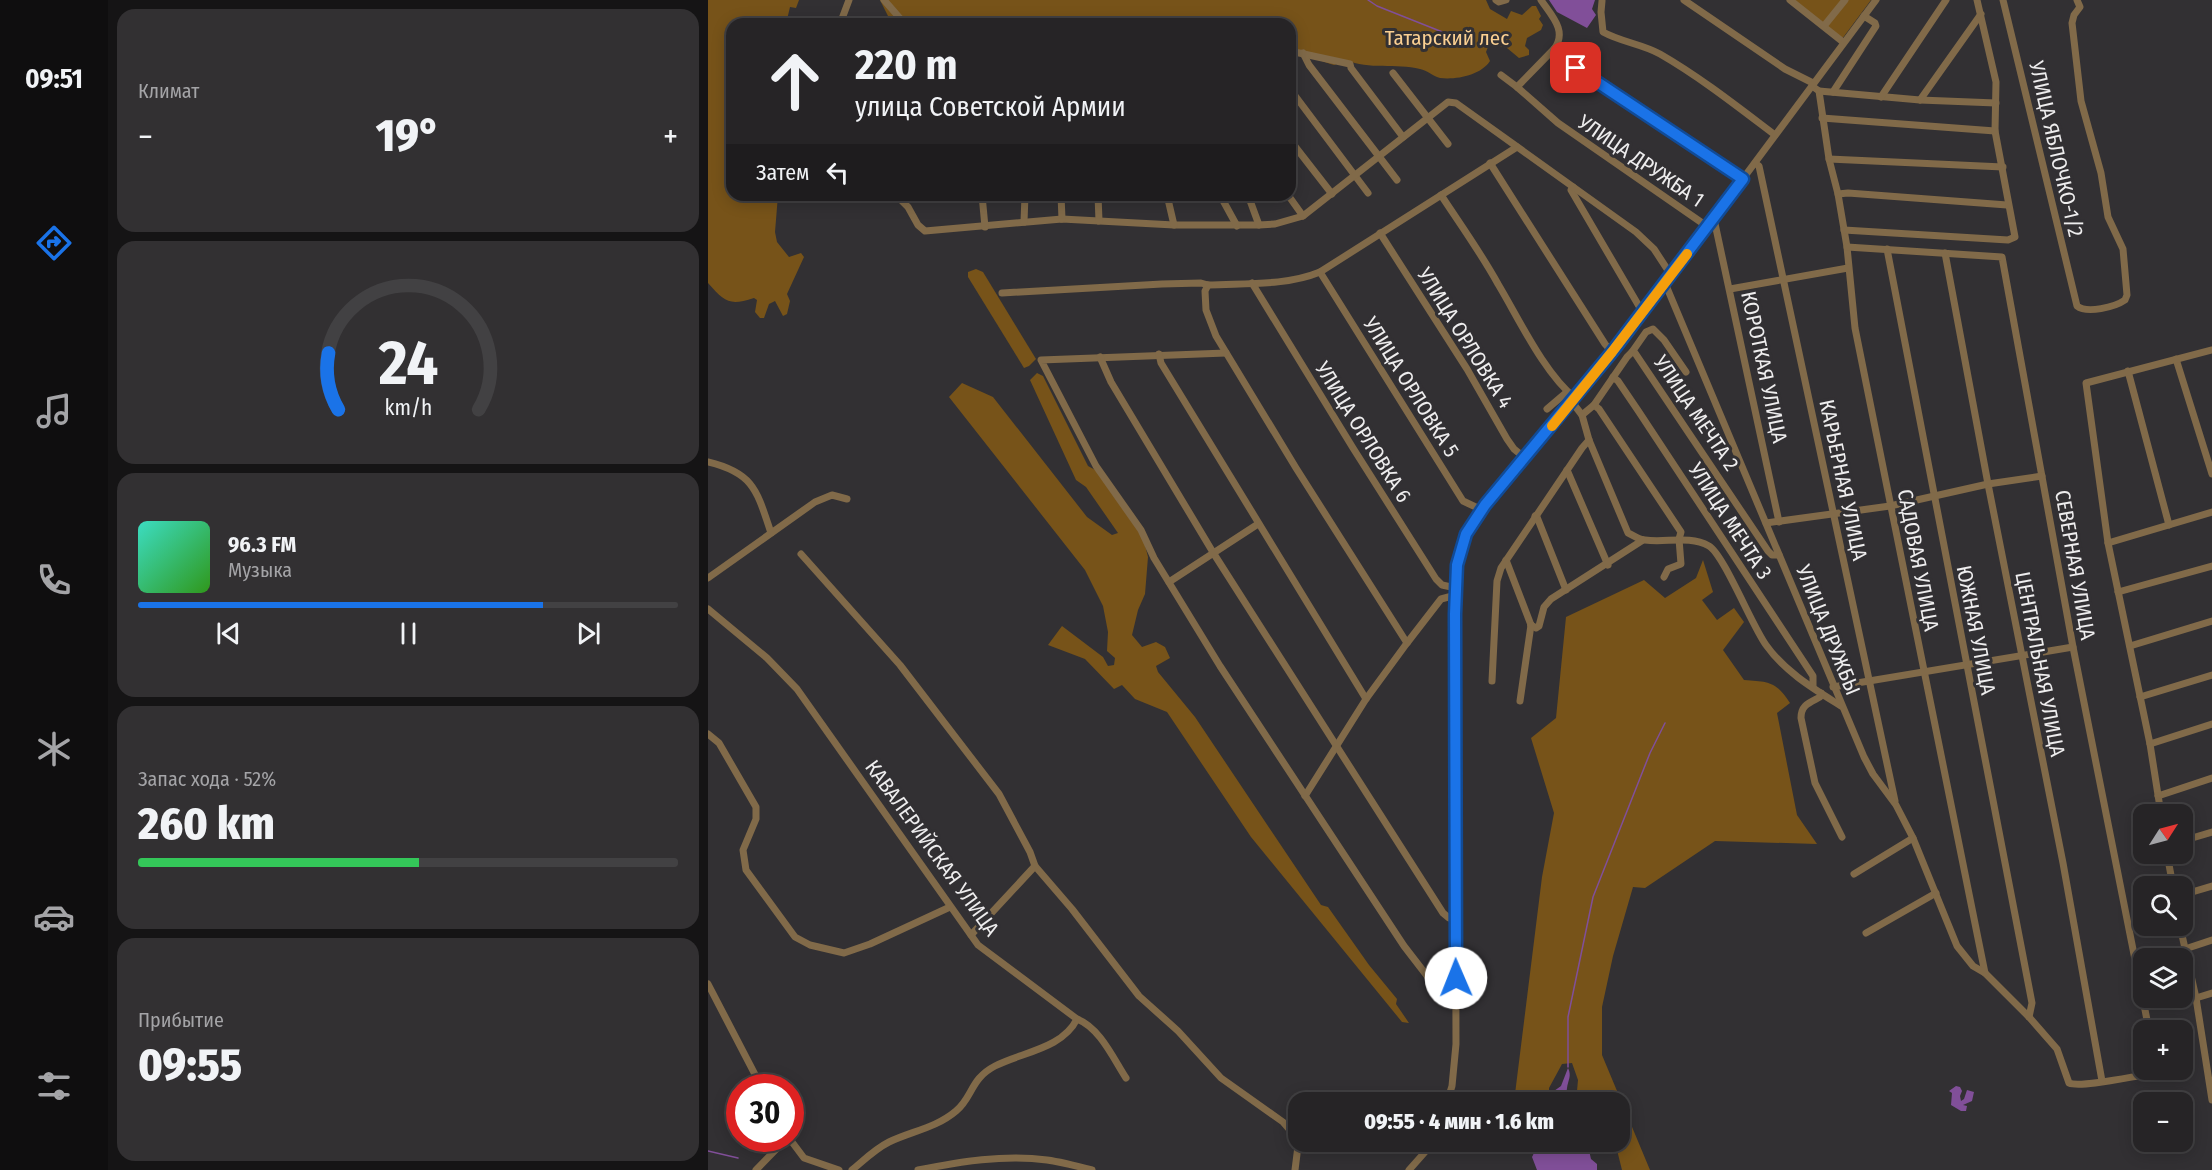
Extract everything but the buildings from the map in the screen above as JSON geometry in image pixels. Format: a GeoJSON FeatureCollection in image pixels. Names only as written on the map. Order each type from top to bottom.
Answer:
{"type":"FeatureCollection","features":[{"type":"Feature","properties":{"kind":"street"},"geometry":{"type":"LineString","coordinates":[[842,18],[849,0]]}},
{"type":"Feature","properties":{"kind":"street"},"geometry":{"type":"LineString","coordinates":[[884,0],[900,18]]}},
{"type":"Feature","properties":{"kind":"street"},"geometry":{"type":"LineString","coordinates":[[1496,0],[1499,2],[1506,0]]}},
{"type":"Feature","properties":{"kind":"street"},"geometry":{"type":"LineString","coordinates":[[1517,87],[1554,49],[1560,36],[1558,26],[1541,0]]}},
{"type":"Feature","properties":{"kind":"street"},"geometry":{"type":"LineString","coordinates":[[1684,0],[1785,69],[1813,84],[1819,91],[1996,104]]}},
{"type":"Feature","properties":{"kind":"street"},"geometry":{"type":"LineString","coordinates":[[1790,0],[1843,42]]}},
{"type":"Feature","properties":{"kind":"street"},"geometry":{"type":"LineString","coordinates":[[1824,26],[1845,0]]}},
{"type":"Feature","properties":{"kind":"street"},"geometry":{"type":"LineString","coordinates":[[1450,1092],[1456,1044],[1456,592],[1457,565],[1462,543],[1482,510],[1643,313],[1876,0]]}},
{"type":"Feature","properties":{"kind":"street"},"geometry":{"type":"LineString","coordinates":[[1881,97],[1946,0]]}},
{"type":"Feature","properties":{"kind":"street"},"geometry":{"type":"LineString","coordinates":[[1844,230],[2012,239],[2014,237],[1995,131],[1996,82],[1977,0]]}},
{"type":"Feature","properties":{"kind":"street","name":"УЛИЦА ЯБЛОЧКО-1/2"},"geometry":{"type":"LineString","coordinates":[[2003,0],[2077,306],[2085,309],[2117,304],[2125,300],[2127,295],[2123,249],[2108,217],[2101,173],[2081,101],[2072,23],[2079,3]]}},
{"type":"Feature","properties":{"kind":"street"},"geometry":{"type":"LineString","coordinates":[[1602,1],[1603,32],[1616,39],[1657,53],[1741,109],[1775,135]]}},
{"type":"Feature","properties":{"kind":"street"},"geometry":{"type":"LineString","coordinates":[[1920,100],[1981,14]]}},
{"type":"Feature","properties":{"kind":"street"},"geometry":{"type":"LineString","coordinates":[[1833,92],[1876,26],[1864,16]]}},
{"type":"Feature","properties":{"kind":"street"},"geometry":{"type":"LineString","coordinates":[[1554,49],[1576,68],[1743,179]]}},
{"type":"Feature","properties":{"kind":"street"},"geometry":{"type":"LineString","coordinates":[[1296,52],[1350,64],[1403,137]]}},
{"type":"Feature","properties":{"kind":"street"},"geometry":{"type":"LineString","coordinates":[[1303,53],[1309,65],[1397,180]]}},
{"type":"Feature","properties":{"kind":"street"},"geometry":{"type":"LineString","coordinates":[[1393,73],[1448,144]]}},
{"type":"Feature","properties":{"kind":"street","name":"УЛИЦА ДРУЖБА 1"},"geometry":{"type":"LineString","coordinates":[[1501,75],[1558,123],[1708,227]]}},
{"type":"Feature","properties":{"kind":"street","name":"САДОВАЯ УЛИЦА"},"geometry":{"type":"LineString","coordinates":[[1819,91],[1829,159],[1838,194],[1847,247],[1855,328],[1985,973]]}},
{"type":"Feature","properties":{"kind":"street"},"geometry":{"type":"LineString","coordinates":[[1296,97],[1368,193]]}},
{"type":"Feature","properties":{"kind":"street"},"geometry":{"type":"LineString","coordinates":[[902,201],[918,225],[925,231],[1062,219],[1174,225],[1275,224],[1304,216],[1448,102],[1456,103],[1636,232],[1654,249],[1671,275]]}},
{"type":"Feature","properties":{"kind":"street"},"geometry":{"type":"LineString","coordinates":[[1822,118],[1995,131]]}},
{"type":"Feature","properties":{"kind":"street"},"geometry":{"type":"LineString","coordinates":[[1002,292],[1296,280],[1320,272],[1517,147]]}},
{"type":"Feature","properties":{"kind":"street"},"geometry":{"type":"LineString","coordinates":[[1296,148],[1332,194]]}},
{"type":"Feature","properties":{"kind":"street"},"geometry":{"type":"LineString","coordinates":[[1829,159],[2003,167]]}},
{"type":"Feature","properties":{"kind":"street"},"geometry":{"type":"LineString","coordinates":[[1490,163],[1612,352]]}},
{"type":"Feature","properties":{"kind":"street","name":"КАРЬЕРНАЯ УЛИЦА"},"geometry":{"type":"LineString","coordinates":[[1755,163],[1759,166],[1896,805]]}},
{"type":"Feature","properties":{"kind":"street"},"geometry":{"type":"LineString","coordinates":[[1573,187],[1571,190],[1643,313]]}},
{"type":"Feature","properties":{"kind":"street"},"geometry":{"type":"LineString","coordinates":[[1838,194],[2007,205]]}},
{"type":"Feature","properties":{"kind":"street"},"geometry":{"type":"LineString","coordinates":[[1441,195],[1491,272],[1538,351],[1574,400],[1628,533],[1643,540],[1679,539],[1709,546],[1720,558],[1765,644],[1787,669],[1842,706]]}},
{"type":"Feature","properties":{"kind":"street"},"geometry":{"type":"LineString","coordinates":[[983,201],[986,227]]}},
{"type":"Feature","properties":{"kind":"street"},"geometry":{"type":"LineString","coordinates":[[1024,222],[1025,201]]}},
{"type":"Feature","properties":{"kind":"street"},"geometry":{"type":"LineString","coordinates":[[1061,201],[1062,219]]}},
{"type":"Feature","properties":{"kind":"street"},"geometry":{"type":"LineString","coordinates":[[1098,201],[1099,221]]}},
{"type":"Feature","properties":{"kind":"street"},"geometry":{"type":"LineString","coordinates":[[1168,201],[1174,225]]}},
{"type":"Feature","properties":{"kind":"street"},"geometry":{"type":"LineString","coordinates":[[1223,201],[1237,226]]}},
{"type":"Feature","properties":{"kind":"street"},"geometry":{"type":"LineString","coordinates":[[1250,201],[1258,225]]}},
{"type":"Feature","properties":{"kind":"street"},"geometry":{"type":"LineString","coordinates":[[1293,201],[1304,216]]}},
{"type":"Feature","properties":{"kind":"street","name":"КОРОТКАЯ УЛИЦА"},"geometry":{"type":"LineString","coordinates":[[1714,219],[1779,522]]}},
{"type":"Feature","properties":{"kind":"street","name":"УЛИЦА ОРЛОВКА 4"},"geometry":{"type":"LineString","coordinates":[[1380,233],[1467,369],[1507,439],[1525,458]]}},
{"type":"Feature","properties":{"kind":"street","name":"СЕВЕРНАЯ УЛИЦА"},"geometry":{"type":"LineString","coordinates":[[1847,247],[2002,257],[2073,647],[2147,1020]]}},
{"type":"Feature","properties":{"kind":"street","name":"ЮЖНАЯ УЛИЦА"},"geometry":{"type":"LineString","coordinates":[[1887,249],[2032,1003],[2029,1017]]}},
{"type":"Feature","properties":{"kind":"street","name":"ЦЕНТРАЛЬНАЯ УЛИЦА"},"geometry":{"type":"LineString","coordinates":[[1945,253],[2102,1081]]}},
{"type":"Feature","properties":{"kind":"street"},"geometry":{"type":"LineString","coordinates":[[1730,289],[1848,268]]}},
{"type":"Feature","properties":{"kind":"street","name":"УЛИЦА ОРЛОВКА 5"},"geometry":{"type":"LineString","coordinates":[[1320,272],[1463,501],[1482,510]]}},
{"type":"Feature","properties":{"kind":"street","name":"УЛИЦА ОРЛОВКА 6"},"geometry":{"type":"LineString","coordinates":[[1252,282],[1353,448],[1442,585]]}},
{"type":"Feature","properties":{"kind":"street","name":"УЛИЦА ДРУЖБЫ"},"geometry":{"type":"LineString","coordinates":[[1665,283],[1833,687],[1869,765],[1896,805],[1913,838],[1957,946],[1973,966],[1985,973]]}},
{"type":"Feature","properties":{"kind":"street"},"geometry":{"type":"LineString","coordinates":[[1208,285],[1205,291],[1208,320],[1226,353],[1407,643]]}},
{"type":"Feature","properties":{"kind":"street"},"geometry":{"type":"LineString","coordinates":[[1632,352],[1646,332],[1653,329],[1664,340],[1686,372]]}},
{"type":"Feature","properties":{"kind":"street"},"geometry":{"type":"LineString","coordinates":[[2159,804],[2150,744],[2108,543],[2085,383],[2212,350]]}},
{"type":"Feature","properties":{"kind":"street","name":"УЛИЦА МЕЧТА 2"},"geometry":{"type":"LineString","coordinates":[[1582,416],[1594,405],[1632,352],[1638,356],[1768,552],[1772,555],[1779,555]]}},
{"type":"Feature","properties":{"kind":"street"},"geometry":{"type":"LineString","coordinates":[[1226,353],[1041,360],[1096,466],[1141,530],[1154,558],[1220,666],[1404,946],[1431,981],[1441,982],[1456,978]]}},
{"type":"Feature","properties":{"kind":"street"},"geometry":{"type":"LineString","coordinates":[[1159,354],[1161,363],[1366,699]]}},
{"type":"Feature","properties":{"kind":"street"},"geometry":{"type":"LineString","coordinates":[[1100,357],[1112,382],[1214,554],[1443,913],[1449,918],[1455,918]]}},
{"type":"Feature","properties":{"kind":"street"},"geometry":{"type":"LineString","coordinates":[[2176,359],[2212,474]]}},
{"type":"Feature","properties":{"kind":"street"},"geometry":{"type":"LineString","coordinates":[[2128,371],[2169,525]]}},
{"type":"Feature","properties":{"kind":"street","name":"УЛИЦА МЕЧТА 3"},"geometry":{"type":"LineString","coordinates":[[1613,377],[1618,381],[1813,676],[1813,687]]}},
{"type":"Feature","properties":{"kind":"street"},"geometry":{"type":"LineString","coordinates":[[1547,409],[1567,392]]}},
{"type":"Feature","properties":{"kind":"street"},"geometry":{"type":"LineString","coordinates":[[1594,405],[1599,409],[1681,532],[1679,539],[1681,564],[1668,569],[1664,577]]}},
{"type":"Feature","properties":{"kind":"street"},"geometry":{"type":"LineString","coordinates":[[1492,681],[1497,581],[1506,560],[1589,440]]}},
{"type":"Feature","properties":{"kind":"street"},"geometry":{"type":"LineString","coordinates":[[708,462],[735,470],[745,476],[762,506],[771,533]]}},
{"type":"Feature","properties":{"kind":"street"},"geometry":{"type":"LineString","coordinates":[[1567,470],[1608,565]]}},
{"type":"Feature","properties":{"kind":"street"},"geometry":{"type":"LineString","coordinates":[[1766,523],[1890,506],[1988,484],[2042,476]]}},
{"type":"Feature","properties":{"kind":"street"},"geometry":{"type":"LineString","coordinates":[[708,578],[815,502],[832,495],[847,499]]}},
{"type":"Feature","properties":{"kind":"street"},"geometry":{"type":"LineString","coordinates":[[2108,543],[2212,512]]}},
{"type":"Feature","properties":{"kind":"street"},"geometry":{"type":"LineString","coordinates":[[1535,516],[1546,536],[1566,590]]}},
{"type":"Feature","properties":{"kind":"street"},"geometry":{"type":"LineString","coordinates":[[1169,582],[1258,524]]}},
{"type":"Feature","properties":{"kind":"street"},"geometry":{"type":"LineString","coordinates":[[1531,626],[1536,628],[1539,626],[1546,603],[1608,565],[1643,540]]}},
{"type":"Feature","properties":{"kind":"street"},"geometry":{"type":"LineString","coordinates":[[801,554],[900,665],[999,794],[1035,866],[1139,996],[1178,1031],[1221,1078],[1290,1129],[1298,1140],[1295,1170]]}},
{"type":"Feature","properties":{"kind":"street"},"geometry":{"type":"LineString","coordinates":[[1506,560],[1531,626],[1520,701]]}},
{"type":"Feature","properties":{"kind":"street"},"geometry":{"type":"LineString","coordinates":[[2118,592],[2212,566]]}},
{"type":"Feature","properties":{"kind":"street"},"geometry":{"type":"LineString","coordinates":[[1441,599],[1442,585],[1456,592]]}},
{"type":"Feature","properties":{"kind":"street"},"geometry":{"type":"LineString","coordinates":[[1305,796],[1366,699],[1407,643],[1441,599],[1456,592]]}},
{"type":"Feature","properties":{"kind":"street","name":"КАВАЛЕРИЙСКАЯ УЛИЦА"},"geometry":{"type":"LineString","coordinates":[[708,609],[767,658],[796,689],[971,935],[987,952],[1089,1025],[1126,1078]]}},
{"type":"Feature","properties":{"kind":"street"},"geometry":{"type":"LineString","coordinates":[[2130,646],[2212,621]]}},
{"type":"Feature","properties":{"kind":"street"},"geometry":{"type":"LineString","coordinates":[[1833,687],[2073,647]]}},
{"type":"Feature","properties":{"kind":"street"},"geometry":{"type":"LineString","coordinates":[[2140,698],[2212,675]]}},
{"type":"Feature","properties":{"kind":"street"},"geometry":{"type":"LineString","coordinates":[[1821,693],[1820,697],[1803,708],[1801,718],[1815,783],[1842,837]]}},
{"type":"Feature","properties":{"kind":"street"},"geometry":{"type":"LineString","coordinates":[[2150,744],[2212,724]]}},
{"type":"Feature","properties":{"kind":"street"},"geometry":{"type":"LineString","coordinates":[[708,734],[719,743],[756,807],[756,819],[743,850],[746,870],[795,937],[810,945],[844,953],[870,944],[950,907]]}},
{"type":"Feature","properties":{"kind":"street"},"geometry":{"type":"LineString","coordinates":[[2158,796],[2212,778]]}},
{"type":"Feature","properties":{"kind":"street"},"geometry":{"type":"LineString","coordinates":[[2193,838],[2212,832]]}},
{"type":"Feature","properties":{"kind":"street"},"geometry":{"type":"LineString","coordinates":[[1854,874],[1913,838]]}},
{"type":"Feature","properties":{"kind":"street"},"geometry":{"type":"LineString","coordinates":[[971,935],[1035,866]]}},
{"type":"Feature","properties":{"kind":"street"},"geometry":{"type":"LineString","coordinates":[[2193,892],[2212,886]]}},
{"type":"Feature","properties":{"kind":"street"},"geometry":{"type":"LineString","coordinates":[[1866,933],[1936,892]]}},
{"type":"Feature","properties":{"kind":"street"},"geometry":{"type":"LineString","coordinates":[[2188,948],[2212,940]]}},
{"type":"Feature","properties":{"kind":"street"},"geometry":{"type":"LineString","coordinates":[[1985,973],[2057,1049],[2069,1083],[2073,1085],[2133,1076]]}},
{"type":"Feature","properties":{"kind":"street"},"geometry":{"type":"LineString","coordinates":[[708,984],[755,1074]]}},
{"type":"Feature","properties":{"kind":"street"},"geometry":{"type":"LineString","coordinates":[[2193,985],[2212,1100]]}},
{"type":"Feature","properties":{"kind":"street"},"geometry":{"type":"LineString","coordinates":[[2196,998],[2212,993]]}},
{"type":"Feature","properties":{"kind":"street"},"geometry":{"type":"LineString","coordinates":[[852,1170],[876,1149],[926,1130],[957,1111],[972,1086],[987,1072],[1047,1046],[1067,1032],[1077,1018]]}},
{"type":"Feature","properties":{"kind":"street"},"geometry":{"type":"LineString","coordinates":[[756,1170],[774,1152]]}},
{"type":"Feature","properties":{"kind":"street"},"geometry":{"type":"LineString","coordinates":[[799,1152],[804,1158],[839,1170]]}},
{"type":"Feature","properties":{"kind":"street"},"geometry":{"type":"LineString","coordinates":[[1409,1170],[1425,1152]]}},
{"type":"Feature","properties":{"kind":"street"},"geometry":{"type":"LineString","coordinates":[[918,1170],[965,1162],[1020,1158],[1048,1160],[1092,1170]]}},
{"type":"Feature","properties":{"kind":"green space"},"geometry":{"type":"Polygon","coordinates":[[[708,0],[799,0],[796,8],[790,7],[787,18],[726,18],[726,201],[778,201],[775,232],[777,242],[789,257],[801,253],[804,257],[787,294],[790,301],[787,314],[783,316],[775,301],[769,304],[764,318],[760,318],[755,312],[757,300],[754,298],[739,302],[728,301],[708,283],[708,0]]]}},
{"type":"Feature","properties":{"kind":"green space","name":"Татарский лес"},"geometry":{"type":"Polygon","coordinates":[[[880,0],[1486,0],[1490,9],[1507,19],[1511,11],[1522,15],[1532,6],[1536,6],[1543,25],[1541,30],[1527,38],[1525,46],[1529,50],[1529,55],[1519,58],[1507,48],[1492,44],[1486,52],[1490,61],[1481,70],[1468,76],[1447,78],[1411,67],[1364,65],[1346,60],[1334,65],[1296,51],[1296,18],[889,18],[880,0]]]}},
{"type":"Feature","properties":{"kind":"green space"},"geometry":{"type":"Polygon","coordinates":[[[1794,0],[1871,0],[1842,39],[1794,0]]]}},
{"type":"Feature","properties":{"kind":"green space"},"geometry":{"type":"Polygon","coordinates":[[[976,269],[983,272],[1036,359],[1029,366],[1024,368],[968,277],[968,272],[976,269]]]}},
{"type":"Feature","properties":{"kind":"green space"},"geometry":{"type":"Polygon","coordinates":[[[1037,373],[1043,376],[1088,466],[1099,472],[1130,516],[1144,541],[1148,557],[1145,594],[1138,610],[1132,635],[1142,647],[1156,642],[1165,647],[1170,658],[1156,666],[1158,672],[1195,717],[1321,905],[1328,907],[1369,965],[1397,999],[1396,1004],[1409,1023],[1402,1022],[1251,837],[1167,712],[1135,699],[1122,685],[1114,689],[1085,659],[1048,645],[1062,626],[1103,657],[1108,666],[1114,665],[1115,658],[1107,651],[1108,632],[1103,606],[1085,570],[949,397],[962,383],[993,397],[1087,517],[1112,535],[1118,533],[1086,487],[1076,480],[1030,380],[1037,373]]]}},
{"type":"Feature","properties":{"kind":"green space"},"geometry":{"type":"Polygon","coordinates":[[[1703,560],[1713,592],[1702,600],[1717,620],[1734,608],[1744,622],[1723,650],[1744,680],[1771,684],[1780,690],[1790,703],[1777,713],[1797,815],[1817,844],[1715,841],[1645,888],[1633,887],[1613,956],[1602,1007],[1602,1055],[1617,1092],[1577,1092],[1578,1080],[1572,1063],[1562,1064],[1549,1092],[1515,1092],[1542,877],[1554,813],[1531,738],[1556,718],[1566,617],[1644,580],[1665,598],[1696,578],[1703,560]]]}},
{"type":"Feature","properties":{"kind":"green space"},"geometry":{"type":"Polygon","coordinates":[[[1630,1122],[1650,1170],[1622,1170],[1618,1152],[1630,1152],[1630,1122]]]}},
{"type":"Feature","properties":{"kind":"shaded area"},"geometry":{"type":"Polygon","coordinates":[[[1549,0],[1595,0],[1592,9],[1596,15],[1587,28],[1557,12],[1549,0]]]}},
{"type":"Feature","properties":{"kind":"shaded area"},"geometry":{"type":"Polygon","coordinates":[[[1568,1068],[1570,1076],[1567,1092],[1554,1092],[1561,1086],[1568,1068]]]}},
{"type":"Feature","properties":{"kind":"shaded area"},"geometry":{"type":"Polygon","coordinates":[[[1956,1086],[1962,1091],[1961,1101],[1967,1090],[1974,1092],[1972,1101],[1963,1105],[1967,1106],[1966,1111],[1961,1111],[1951,1105],[1952,1093],[1949,1091],[1956,1086]]]}},
{"type":"Feature","properties":{"kind":"shaded area"},"geometry":{"type":"Polygon","coordinates":[[[1534,1152],[1589,1152],[1591,1159],[1597,1164],[1597,1170],[1537,1170],[1532,1157],[1534,1152]]]}},
{"type":"Feature","properties":{"kind":"waterway"},"geometry":{"type":"LineString","coordinates":[[1368,0],[1377,6],[1460,39]]}},
{"type":"Feature","properties":{"kind":"waterway"},"geometry":{"type":"LineString","coordinates":[[1568,1067],[1568,1017],[1593,897],[1650,753],[1665,723]]}},
{"type":"Feature","properties":{"kind":"waterway"},"geometry":{"type":"LineString","coordinates":[[708,1151],[738,1158]]}},
{"type":"Feature","properties":{"kind":"slow traffic"},"geometry":{"type":"LineString","coordinates":[[1552,426],[1687,254]]}},
{"type":"Feature","properties":{"kind":"route"},"geometry":{"type":"LineString","coordinates":[[1456,978],[1455,614],[1457,565],[1462,543],[1485,505],[1612,352],[1743,179],[1576,68]]}}]}
